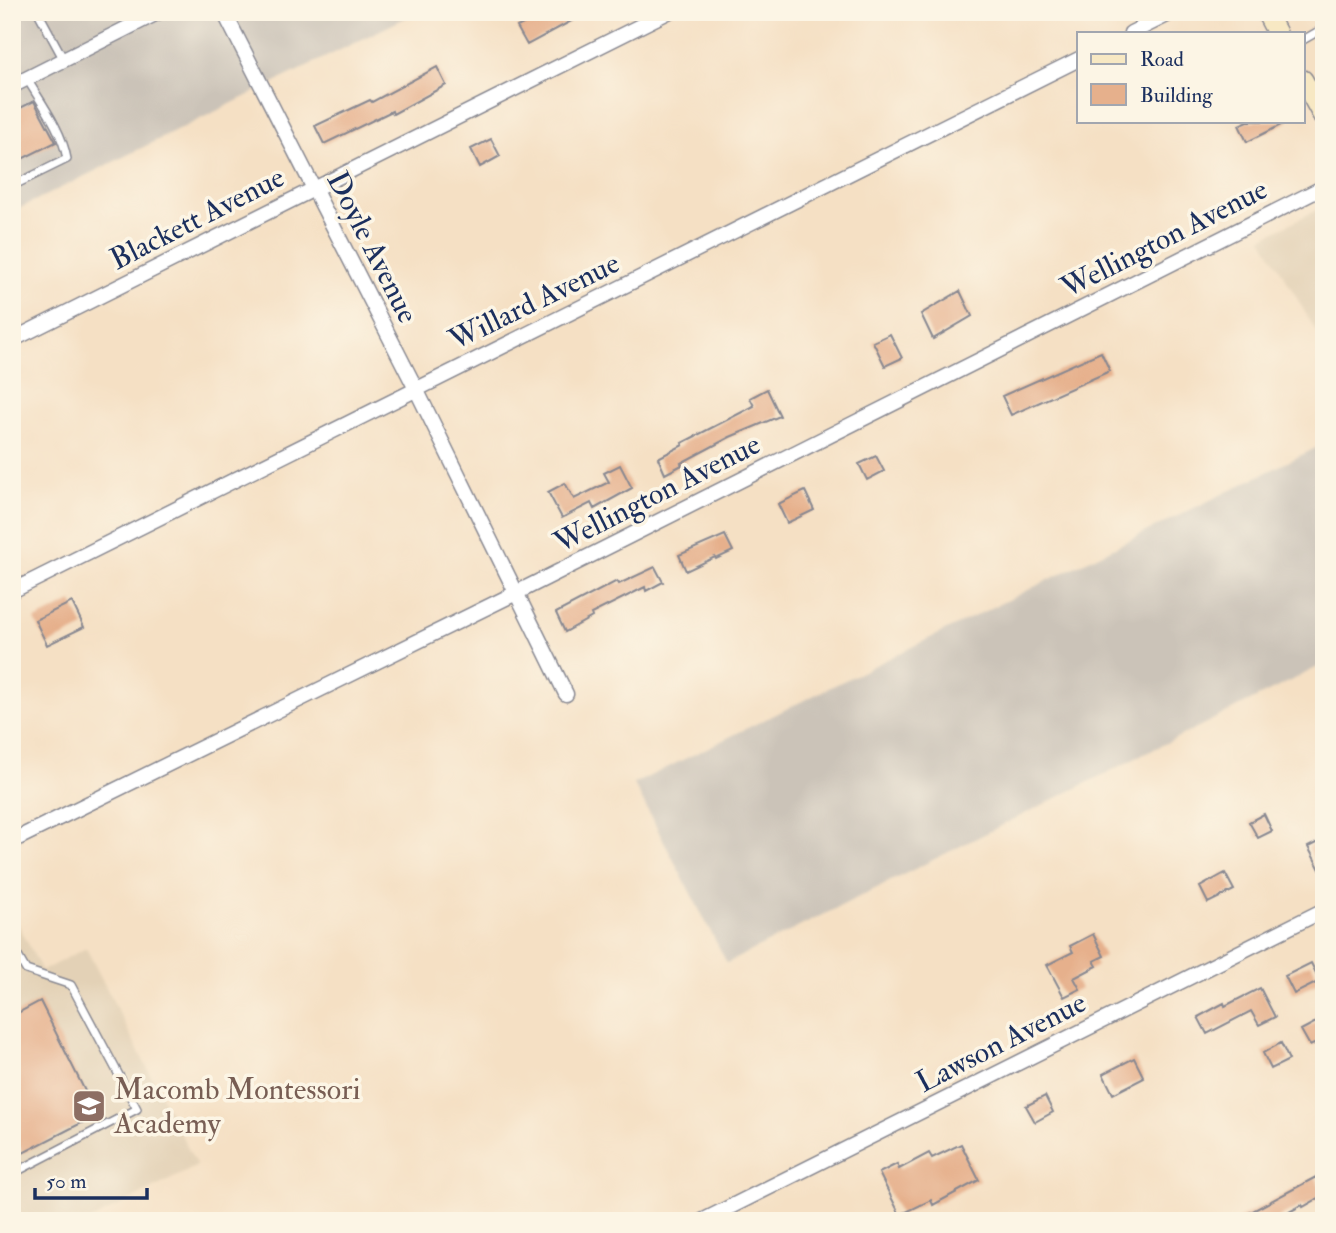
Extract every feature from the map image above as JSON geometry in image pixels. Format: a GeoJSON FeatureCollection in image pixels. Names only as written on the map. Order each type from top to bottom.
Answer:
{"type":"FeatureCollection","features":[{"type":"Feature","properties":{"kind":"street"},"geometry":{"type":"LineString","coordinates":[[12,86],[159,12]]}},
{"type":"Feature","properties":{"kind":"street","name":"Doyle Avenue"},"geometry":{"type":"LineString","coordinates":[[224,12],[416,389],[566,694]]}},
{"type":"Feature","properties":{"kind":"street","name":"Blackett Avenue"},"geometry":{"type":"LineString","coordinates":[[12,340],[668,12]]}},
{"type":"Feature","properties":{"kind":"street"},"geometry":{"type":"LineString","coordinates":[[1132,32],[1173,12]]}},
{"type":"Feature","properties":{"kind":"street"},"geometry":{"type":"LineString","coordinates":[[1266,12],[1276,32]]}},
{"type":"Feature","properties":{"kind":"street","name":"Willard Avenue"},"geometry":{"type":"LineString","coordinates":[[12,591],[1077,60]]}},
{"type":"Feature","properties":{"kind":"street"},"geometry":{"type":"LineString","coordinates":[[1304,82],[1323,116]]}},
{"type":"Feature","properties":{"kind":"street","name":"Wellington Avenue"},"geometry":{"type":"LineString","coordinates":[[12,841],[516,593],[1324,187]]}},
{"type":"Feature","properties":{"kind":"street","name":"Lawson Avenue"},"geometry":{"type":"LineString","coordinates":[[702,1221],[1324,910]]}},
{"type":"Feature","properties":{"kind":"lane"},"geometry":{"type":"LineString","coordinates":[[38,12],[64,60]]}},
{"type":"Feature","properties":{"kind":"lane"},"geometry":{"type":"LineString","coordinates":[[1304,39],[1324,28]]}},
{"type":"Feature","properties":{"kind":"lane"},"geometry":{"type":"LineString","coordinates":[[12,186],[67,159],[65,148],[51,118],[27,79]]}},
{"type":"Feature","properties":{"kind":"lane"},"geometry":{"type":"LineString","coordinates":[[12,946],[26,970],[71,985],[137,1110],[12,1174]]}},
{"type":"Feature","properties":{"kind":"shaded area"},"geometry":{"type":"Polygon","coordinates":[[[12,12],[417,12],[12,212],[12,12]]]}},
{"type":"Feature","properties":{"kind":"shaded area"},"geometry":{"type":"Polygon","coordinates":[[[1324,206],[1324,345],[1262,238],[1324,206]]]}},
{"type":"Feature","properties":{"kind":"shaded area"},"geometry":{"type":"Polygon","coordinates":[[[1324,444],[1324,664],[727,963],[634,784],[1324,444]]]}},
{"type":"Feature","properties":{"kind":"shaded area","name":"Macomb Montessori Academy"},"geometry":{"type":"Polygon","coordinates":[[[12,912],[42,971],[86,948],[197,1166],[89,1221],[12,1221],[12,995],[17,992],[12,983],[12,912]]]}},
{"type":"Feature","properties":{"kind":"building"},"geometry":{"type":"Polygon","coordinates":[[[547,12],[588,12],[527,45],[517,27],[547,12]]]}},
{"type":"Feature","properties":{"kind":"building"},"geometry":{"type":"Polygon","coordinates":[[[437,67],[446,85],[393,114],[392,111],[324,144],[315,126],[370,100],[372,102],[437,67]]]}},
{"type":"Feature","properties":{"kind":"building"},"geometry":{"type":"Polygon","coordinates":[[[34,101],[56,142],[12,164],[12,112],[34,101]]]}},
{"type":"Feature","properties":{"kind":"building"},"geometry":{"type":"Polygon","coordinates":[[[1246,122],[1287,122],[1247,142],[1239,125],[1246,122]]]}},
{"type":"Feature","properties":{"kind":"building"},"geometry":{"type":"Polygon","coordinates":[[[491,139],[500,156],[480,167],[471,149],[491,139]]]}},
{"type":"Feature","properties":{"kind":"building"},"geometry":{"type":"Polygon","coordinates":[[[960,291],[972,316],[933,339],[921,314],[960,291]]]}},
{"type":"Feature","properties":{"kind":"building"},"geometry":{"type":"Polygon","coordinates":[[[890,334],[902,358],[885,366],[873,342],[890,334]]]}},
{"type":"Feature","properties":{"kind":"building"},"geometry":{"type":"Polygon","coordinates":[[[1101,352],[1110,371],[1011,415],[1002,396],[1101,352]]]}},
{"type":"Feature","properties":{"kind":"building"},"geometry":{"type":"Polygon","coordinates":[[[767,389],[780,416],[730,437],[665,474],[658,458],[754,406],[750,398],[767,389]]]}},
{"type":"Feature","properties":{"kind":"building"},"geometry":{"type":"Polygon","coordinates":[[[876,456],[884,471],[867,480],[859,464],[876,456]]]}},
{"type":"Feature","properties":{"kind":"building"},"geometry":{"type":"Polygon","coordinates":[[[620,465],[632,488],[594,509],[591,503],[562,518],[548,492],[565,483],[574,499],[609,482],[604,473],[620,465]]]}},
{"type":"Feature","properties":{"kind":"building"},"geometry":{"type":"Polygon","coordinates":[[[805,491],[814,510],[787,523],[778,504],[805,491]]]}},
{"type":"Feature","properties":{"kind":"building"},"geometry":{"type":"Polygon","coordinates":[[[725,535],[733,551],[686,571],[679,555],[725,535]]]}},
{"type":"Feature","properties":{"kind":"building"},"geometry":{"type":"Polygon","coordinates":[[[655,567],[663,582],[646,591],[645,587],[591,614],[592,617],[565,632],[556,613],[617,581],[619,584],[655,567]]]}},
{"type":"Feature","properties":{"kind":"building"},"geometry":{"type":"Polygon","coordinates":[[[72,602],[84,627],[47,645],[35,620],[72,602]]]}},
{"type":"Feature","properties":{"kind":"building"},"geometry":{"type":"Polygon","coordinates":[[[1264,814],[1272,831],[1258,838],[1249,822],[1264,814]]]}},
{"type":"Feature","properties":{"kind":"building"},"geometry":{"type":"Polygon","coordinates":[[[1324,839],[1324,877],[1308,847],[1324,839]]]}},
{"type":"Feature","properties":{"kind":"building"},"geometry":{"type":"Polygon","coordinates":[[[1225,873],[1234,890],[1208,903],[1200,887],[1225,873]]]}},
{"type":"Feature","properties":{"kind":"building"},"geometry":{"type":"Polygon","coordinates":[[[1093,934],[1104,956],[1094,961],[1097,966],[1074,978],[1080,989],[1064,997],[1047,965],[1073,952],[1070,946],[1093,934]]]}},
{"type":"Feature","properties":{"kind":"building"},"geometry":{"type":"Polygon","coordinates":[[[1311,963],[1320,981],[1294,994],[1285,976],[1311,963]]]}},
{"type":"Feature","properties":{"kind":"building"},"geometry":{"type":"Polygon","coordinates":[[[1260,988],[1275,1017],[1259,1025],[1251,1011],[1207,1034],[1198,1017],[1260,988]]]}},
{"type":"Feature","properties":{"kind":"building"},"geometry":{"type":"Polygon","coordinates":[[[40,1001],[97,1115],[23,1153],[12,1133],[12,1016],[40,1001]]]}},
{"type":"Feature","properties":{"kind":"building"},"geometry":{"type":"Polygon","coordinates":[[[1316,1022],[1324,1039],[1310,1046],[1301,1030],[1316,1022]]]}},
{"type":"Feature","properties":{"kind":"building"},"geometry":{"type":"Polygon","coordinates":[[[1281,1043],[1289,1060],[1271,1069],[1263,1053],[1281,1043]]]}},
{"type":"Feature","properties":{"kind":"building"},"geometry":{"type":"Polygon","coordinates":[[[1134,1058],[1144,1078],[1113,1094],[1103,1074],[1134,1058]]]}},
{"type":"Feature","properties":{"kind":"building"},"geometry":{"type":"Polygon","coordinates":[[[1045,1096],[1053,1112],[1035,1122],[1026,1106],[1045,1096]]]}},
{"type":"Feature","properties":{"kind":"building"},"geometry":{"type":"Polygon","coordinates":[[[961,1144],[979,1180],[933,1205],[931,1200],[900,1215],[879,1173],[897,1164],[899,1169],[929,1153],[932,1158],[961,1144]]]}},
{"type":"Feature","properties":{"kind":"building"},"geometry":{"type":"Polygon","coordinates":[[[1316,1177],[1324,1195],[1303,1207],[1302,1205],[1273,1221],[1234,1221],[1316,1177]]]}},
{"type":"Feature","properties":{"kind":"place","name":"Macomb Montessori Academy"},"geometry":{"type":"Point","coordinates":[89,1106]}}]}
